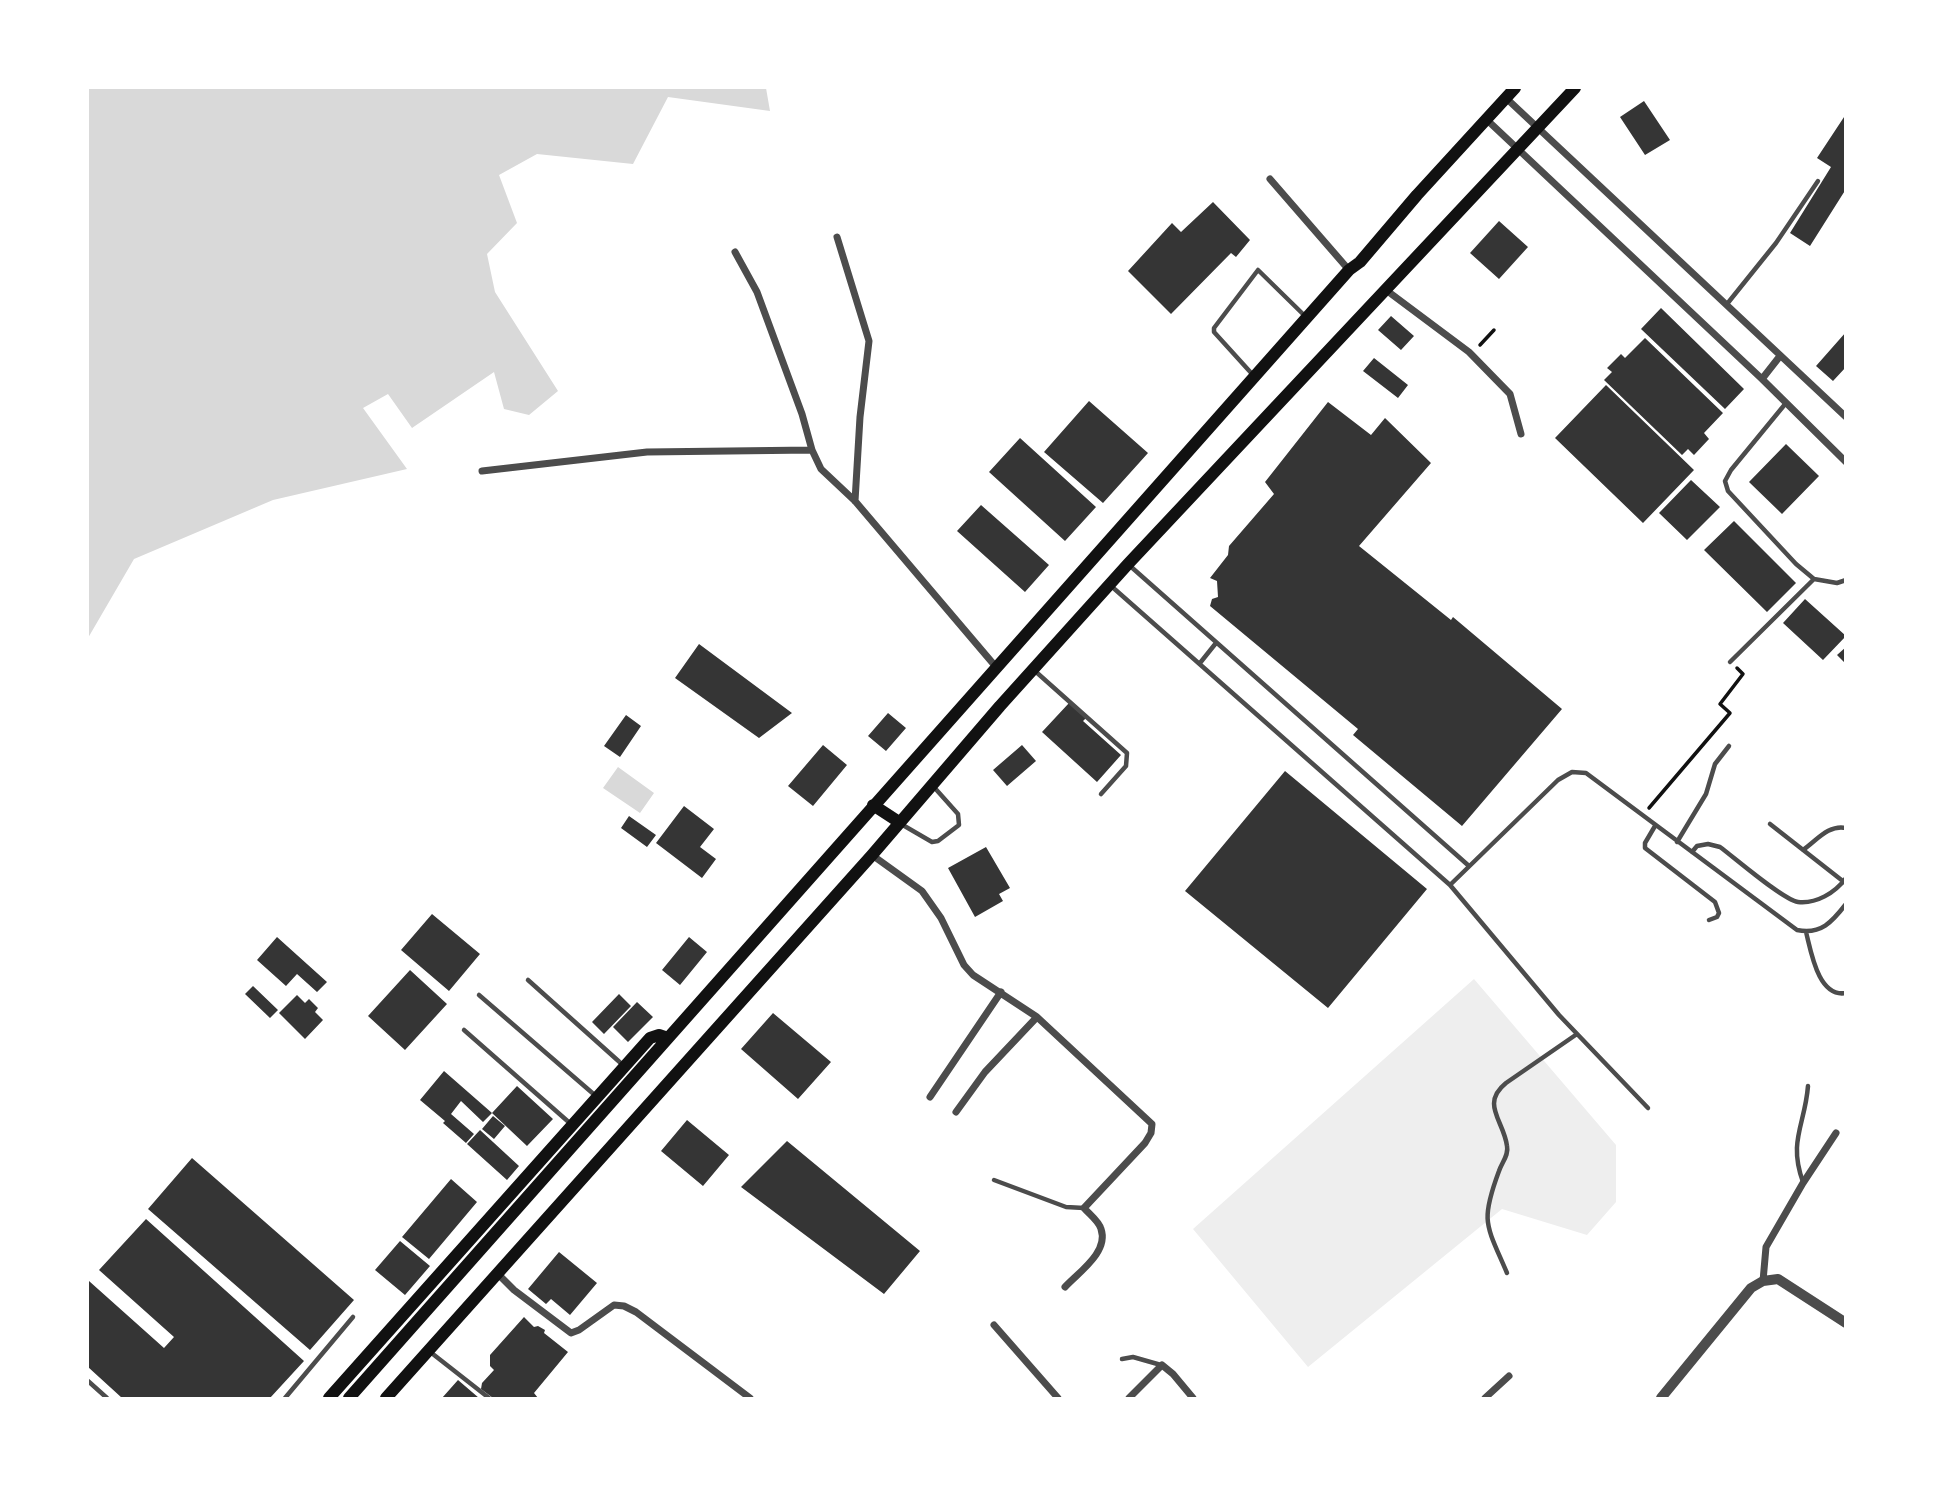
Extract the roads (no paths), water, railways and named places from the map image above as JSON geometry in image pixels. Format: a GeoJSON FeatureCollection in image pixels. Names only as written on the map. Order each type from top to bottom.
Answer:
{"type":"FeatureCollection","features":[{"type":"Feature","properties":{"kind":"main road"},"geometry":{"type":"LineString","coordinates":[[386,1398],[872,855],[1128,564],[1575,88]]}},
{"type":"Feature","properties":{"kind":"main road"},"geometry":{"type":"LineString","coordinates":[[349,1398],[1349,270],[1360,262],[1511,93]]}},
{"type":"Feature","properties":{"kind":"main road"},"geometry":{"type":"LineString","coordinates":[[873,805],[899,822]]}},
{"type":"Feature","properties":{"kind":"main road"},"geometry":{"type":"LineString","coordinates":[[330,1398],[650,1038],[659,1035],[668,1038]]}},
{"type":"Feature","properties":{"kind":"street"},"geometry":{"type":"LineString","coordinates":[[1511,93],[1539,128],[1846,417]]}},
{"type":"Feature","properties":{"kind":"street"},"geometry":{"type":"LineString","coordinates":[[1486,119],[1762,379],[1846,462]]}},
{"type":"Feature","properties":{"kind":"street"},"geometry":{"type":"LineString","coordinates":[[1270,179],[1349,270]]}},
{"type":"Feature","properties":{"kind":"street"},"geometry":{"type":"LineString","coordinates":[[838,237],[869,341],[860,417],[855,501]]}},
{"type":"Feature","properties":{"kind":"street"},"geometry":{"type":"LineString","coordinates":[[735,252],[757,292],[821,469],[855,501],[996,667]]}},
{"type":"Feature","properties":{"kind":"street"},"geometry":{"type":"LineString","coordinates":[[1386,290],[1472,355],[1510,394],[1521,434]]}},
{"type":"Feature","properties":{"kind":"street"},"geometry":{"type":"LineString","coordinates":[[1762,379],[1780,356]]}},
{"type":"Feature","properties":{"kind":"street"},"geometry":{"type":"LineString","coordinates":[[482,471],[648,452],[812,450]]}},
{"type":"Feature","properties":{"kind":"street"},"geometry":{"type":"LineString","coordinates":[[872,855],[922,891],[941,918],[964,965],[974,975],[1037,1017],[1152,1124],[1152,1133],[1144,1143],[1084,1208],[1101,1227],[1103,1239],[1100,1250],[1065,1287]]}},
{"type":"Feature","properties":{"kind":"street"},"geometry":{"type":"LineString","coordinates":[[930,1097],[1002,992]]}},
{"type":"Feature","properties":{"kind":"street"},"geometry":{"type":"LineString","coordinates":[[956,1112],[985,1072],[1037,1017]]}},
{"type":"Feature","properties":{"kind":"street"},"geometry":{"type":"LineString","coordinates":[[1763,1281],[1766,1247],[1836,1133]]}},
{"type":"Feature","properties":{"kind":"street"},"geometry":{"type":"LineString","coordinates":[[497,1273],[514,1290],[571,1334],[614,1305],[624,1306],[636,1312],[750,1398]]}},
{"type":"Feature","properties":{"kind":"street"},"geometry":{"type":"LineString","coordinates":[[1661,1398],[1752,1288],[1763,1281],[1778,1279],[1846,1323]]}},
{"type":"Feature","properties":{"kind":"street"},"geometry":{"type":"LineString","coordinates":[[994,1325],[1058,1398]]}},
{"type":"Feature","properties":{"kind":"street"},"geometry":{"type":"LineString","coordinates":[[1129,1398],[1162,1365],[1174,1374],[1193,1398]]}},
{"type":"Feature","properties":{"kind":"street"},"geometry":{"type":"LineString","coordinates":[[1485,1398],[1509,1376]]}},
{"type":"Feature","properties":{"kind":"lane"},"geometry":{"type":"LineString","coordinates":[[1727,304],[1776,243],[1818,181]]}},
{"type":"Feature","properties":{"kind":"lane"},"geometry":{"type":"LineString","coordinates":[[1255,377],[1214,332],[1214,328],[1258,270],[1307,318]]}},
{"type":"Feature","properties":{"kind":"lane"},"geometry":{"type":"LineString","coordinates":[[1786,403],[1725,481],[1728,491],[1796,564],[1814,579],[1837,583],[1846,580]]}},
{"type":"Feature","properties":{"kind":"lane"},"geometry":{"type":"LineString","coordinates":[[1839,410],[1846,403]]}},
{"type":"Feature","properties":{"kind":"lane"},"geometry":{"type":"LineString","coordinates":[[1128,564],[1469,866]]}},
{"type":"Feature","properties":{"kind":"lane"},"geometry":{"type":"LineString","coordinates":[[1731,662],[1814,579]]}},
{"type":"Feature","properties":{"kind":"lane"},"geometry":{"type":"LineString","coordinates":[[1110,584],[1450,885],[1577,1034],[1648,1108]]}},
{"type":"Feature","properties":{"kind":"lane"},"geometry":{"type":"LineString","coordinates":[[1200,663],[1216,643]]}},
{"type":"Feature","properties":{"kind":"lane"},"geometry":{"type":"LineString","coordinates":[[1033,669],[1127,753],[1126,766],[1101,794]]}},
{"type":"Feature","properties":{"kind":"lane"},"geometry":{"type":"LineString","coordinates":[[1677,842],[1706,794],[1715,764],[1729,746]]}},
{"type":"Feature","properties":{"kind":"lane"},"geometry":{"type":"LineString","coordinates":[[1450,885],[1558,780],[1572,772],[1586,773],[1797,930],[1806,932],[1825,927],[1846,904]]}},
{"type":"Feature","properties":{"kind":"lane"},"geometry":{"type":"LineString","coordinates":[[899,822],[932,842],[938,841],[959,825],[958,814],[932,786]]}},
{"type":"Feature","properties":{"kind":"lane"},"geometry":{"type":"LineString","coordinates":[[1692,852],[1697,846],[1708,844],[1720,847],[1795,902],[1812,902],[1838,889],[1845,881],[1770,824]]}},
{"type":"Feature","properties":{"kind":"lane"},"geometry":{"type":"LineString","coordinates":[[1655,826],[1645,848],[1715,902],[1717,917],[1709,920]]}},
{"type":"Feature","properties":{"kind":"lane"},"geometry":{"type":"LineString","coordinates":[[1803,850],[1829,830],[1846,828]]}},
{"type":"Feature","properties":{"kind":"lane"},"geometry":{"type":"LineString","coordinates":[[1806,932],[1818,975],[1828,988],[1840,994],[1846,993]]}},
{"type":"Feature","properties":{"kind":"lane"},"geometry":{"type":"LineString","coordinates":[[528,980],[624,1067]]}},
{"type":"Feature","properties":{"kind":"lane"},"geometry":{"type":"LineString","coordinates":[[479,995],[597,1097]]}},
{"type":"Feature","properties":{"kind":"lane"},"geometry":{"type":"LineString","coordinates":[[464,1030],[572,1125]]}},
{"type":"Feature","properties":{"kind":"lane"},"geometry":{"type":"LineString","coordinates":[[1507,1273],[1487,1225],[1488,1202],[1507,1156],[1508,1147],[1493,1107],[1494,1098],[1497,1089],[1577,1034]]}},
{"type":"Feature","properties":{"kind":"lane"},"geometry":{"type":"LineString","coordinates":[[1803,1183],[1797,1167],[1796,1140],[1806,1111],[1808,1086]]}},
{"type":"Feature","properties":{"kind":"lane"},"geometry":{"type":"LineString","coordinates":[[994,1180],[1066,1207],[1084,1208]]}},
{"type":"Feature","properties":{"kind":"lane"},"geometry":{"type":"LineString","coordinates":[[285,1398],[354,1317]]}},
{"type":"Feature","properties":{"kind":"lane"},"geometry":{"type":"LineString","coordinates":[[429,1350],[489,1398]]}},
{"type":"Feature","properties":{"kind":"lane"},"geometry":{"type":"LineString","coordinates":[[1122,1359],[1133,1357],[1162,1365]]}},
{"type":"Feature","properties":{"kind":"lane"},"geometry":{"type":"LineString","coordinates":[[88,1381],[107,1398]]}}]}
